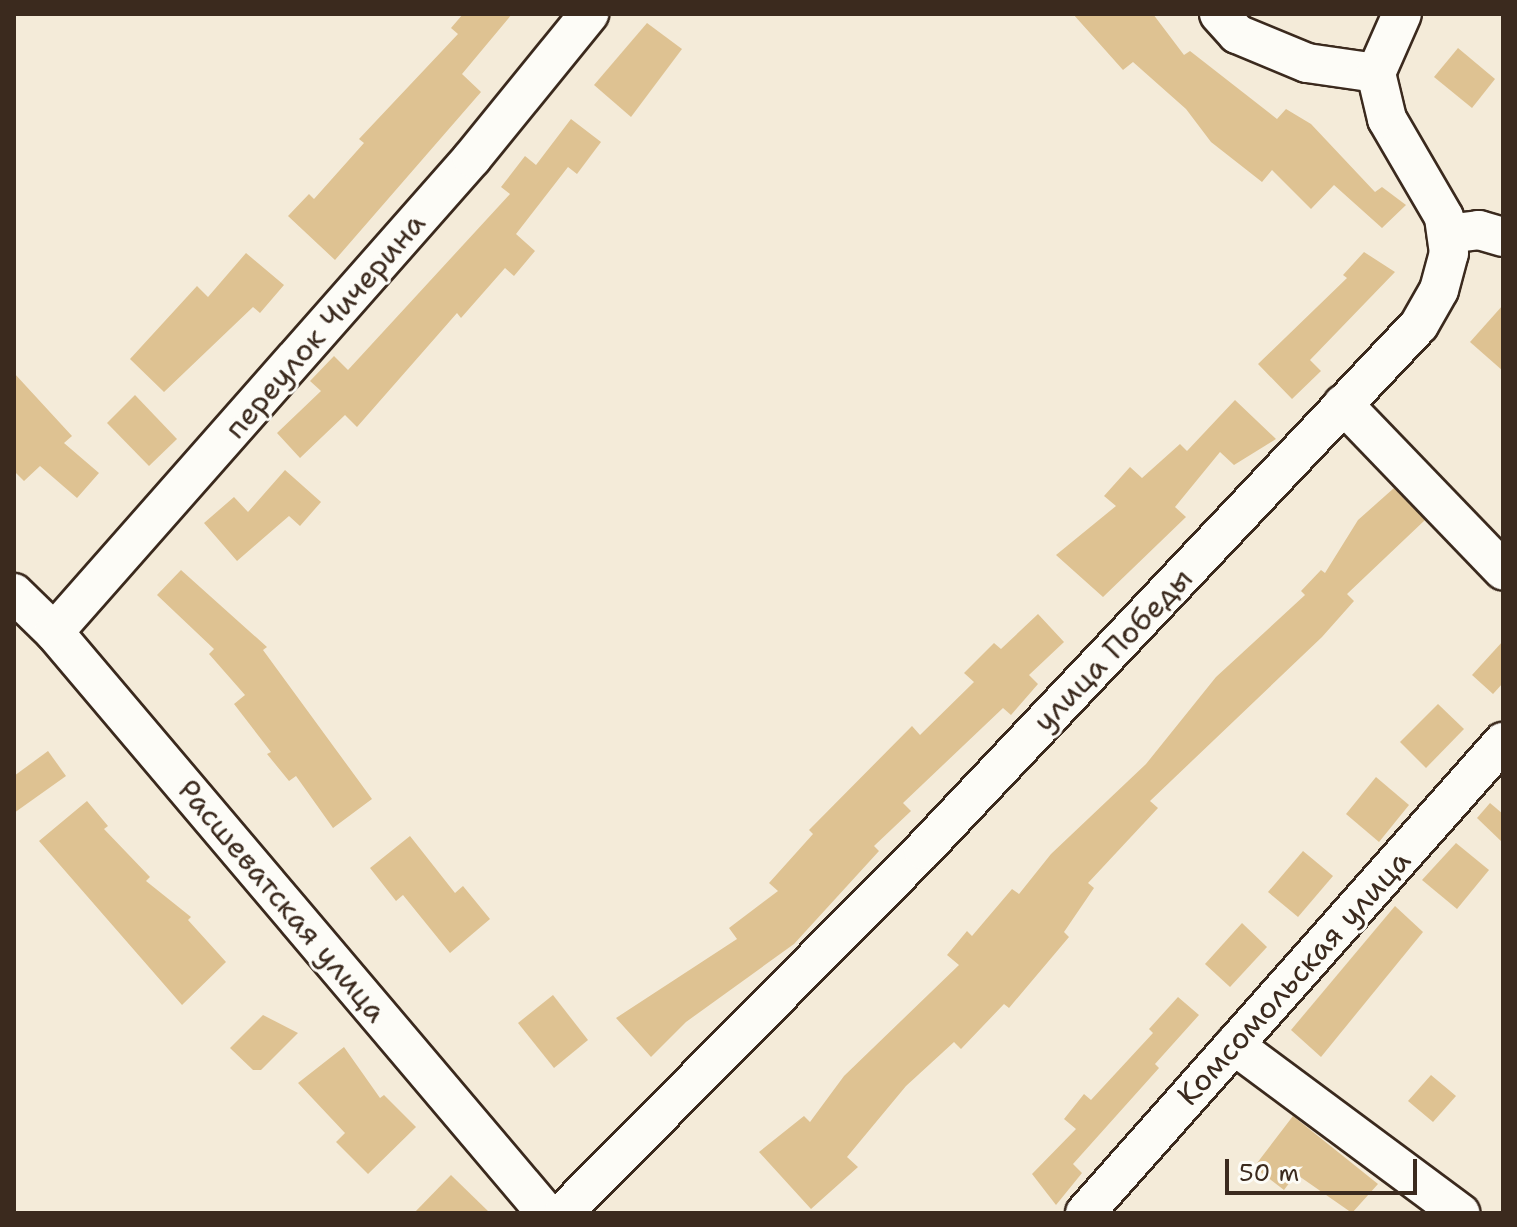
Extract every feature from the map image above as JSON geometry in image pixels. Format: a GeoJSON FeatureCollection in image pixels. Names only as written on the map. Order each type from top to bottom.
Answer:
{"type":"FeatureCollection","features":[{"type":"Feature","properties":{"kind":"street","name":"переулок Чичерина"},"geometry":{"type":"LineString","coordinates":[[54,632],[472,158],[589,14]]}},
{"type":"Feature","properties":{"kind":"street"},"geometry":{"type":"LineString","coordinates":[[1219,14],[1237,34],[1307,63],[1376,73],[1402,14]]}},
{"type":"Feature","properties":{"kind":"street","name":"улица Победы"},"geometry":{"type":"LineString","coordinates":[[563,1213],[923,850],[1419,325],[1439,290],[1449,253],[1447,234],[1444,217],[1387,119],[1376,73]]}},
{"type":"Feature","properties":{"kind":"street"},"geometry":{"type":"LineString","coordinates":[[1447,234],[1479,230],[1503,237]]}},
{"type":"Feature","properties":{"kind":"street"},"geometry":{"type":"LineString","coordinates":[[1343,404],[1503,570]]}},
{"type":"Feature","properties":{"kind":"street","name":"Расшеватская улица"},"geometry":{"type":"LineString","coordinates":[[14,593],[54,632],[546,1213]]}},
{"type":"Feature","properties":{"kind":"street","name":"Комсомольская улица"},"geometry":{"type":"LineString","coordinates":[[1085,1213],[1503,742]]}},
{"type":"Feature","properties":{"kind":"street"},"geometry":{"type":"LineString","coordinates":[[1234,1045],[1460,1213]]}},
{"type":"Feature","properties":{"kind":"building"},"geometry":{"type":"Polygon","coordinates":[[[463,14],[512,14],[462,74],[481,92],[335,260],[288,216],[309,194],[314,199],[364,143],[359,139],[458,34],[451,28],[463,14]]]}},
{"type":"Feature","properties":{"kind":"building"},"geometry":{"type":"Polygon","coordinates":[[[1073,14],[1153,14],[1184,55],[1190,51],[1277,119],[1286,109],[1311,124],[1375,192],[1382,187],[1406,205],[1382,228],[1334,185],[1311,209],[1272,170],[1262,182],[1211,142],[1186,109],[1133,62],[1123,70],[1073,14]]]}},
{"type":"Feature","properties":{"kind":"building"},"geometry":{"type":"Polygon","coordinates":[[[647,23],[682,49],[631,117],[594,85],[647,23]]]}},
{"type":"Feature","properties":{"kind":"building"},"geometry":{"type":"Polygon","coordinates":[[[1458,48],[1495,79],[1472,108],[1434,77],[1458,48]]]}},
{"type":"Feature","properties":{"kind":"building"},"geometry":{"type":"Polygon","coordinates":[[[571,119],[601,142],[577,174],[568,167],[516,234],[535,251],[514,276],[505,268],[461,318],[457,313],[357,427],[345,415],[300,458],[277,433],[321,391],[310,381],[334,356],[348,370],[510,194],[501,187],[525,156],[536,165],[571,119]]]}},
{"type":"Feature","properties":{"kind":"building"},"geometry":{"type":"Polygon","coordinates":[[[1364,252],[1395,272],[1310,360],[1321,371],[1292,399],[1258,364],[1347,278],[1343,275],[1364,252]]]}},
{"type":"Feature","properties":{"kind":"building"},"geometry":{"type":"Polygon","coordinates":[[[246,253],[284,285],[260,313],[253,307],[164,392],[130,359],[197,286],[208,297],[246,253]]]}},
{"type":"Feature","properties":{"kind":"building"},"geometry":{"type":"Polygon","coordinates":[[[1503,305],[1503,371],[1470,342],[1503,305]]]}},
{"type":"Feature","properties":{"kind":"building"},"geometry":{"type":"Polygon","coordinates":[[[14,373],[72,436],[64,443],[99,473],[77,498],[40,466],[24,481],[14,471],[14,373]]]}},
{"type":"Feature","properties":{"kind":"building"},"geometry":{"type":"Polygon","coordinates":[[[135,395],[177,439],[149,466],[107,423],[135,395]]]}},
{"type":"Feature","properties":{"kind":"building"},"geometry":{"type":"Polygon","coordinates":[[[1235,400],[1276,439],[1234,465],[1220,452],[1175,507],[1186,517],[1103,597],[1056,555],[1116,506],[1104,496],[1130,467],[1142,478],[1180,444],[1187,451],[1235,400]]]}},
{"type":"Feature","properties":{"kind":"building"},"geometry":{"type":"Polygon","coordinates":[[[285,470],[321,502],[300,526],[289,516],[237,561],[204,523],[234,497],[248,512],[285,470]]]}},
{"type":"Feature","properties":{"kind":"building"},"geometry":{"type":"Polygon","coordinates":[[[1394,488],[1425,520],[1347,594],[1354,601],[1322,637],[1150,801],[1158,808],[1088,883],[1094,888],[1064,932],[1069,937],[1009,1008],[1004,1004],[961,1049],[954,1042],[906,1086],[847,1157],[858,1167],[811,1209],[759,1152],[804,1116],[810,1122],[844,1076],[959,965],[947,955],[967,931],[972,936],[1012,889],[1019,894],[1051,854],[1146,764],[1216,677],[1305,595],[1301,591],[1321,570],[1325,573],[1358,520],[1394,488]]]}},
{"type":"Feature","properties":{"kind":"building"},"geometry":{"type":"Polygon","coordinates":[[[181,570],[267,647],[263,650],[372,799],[333,828],[296,776],[289,781],[267,754],[271,752],[234,704],[245,695],[209,654],[214,649],[157,595],[181,570]]]}},
{"type":"Feature","properties":{"kind":"building"},"geometry":{"type":"Polygon","coordinates":[[[1038,614],[1064,642],[1029,675],[1038,684],[1011,715],[1003,708],[903,803],[911,811],[874,846],[879,851],[794,944],[686,1022],[651,1057],[616,1018],[737,939],[729,928],[778,891],[769,883],[813,834],[809,830],[912,726],[920,735],[974,682],[964,673],[994,643],[1001,649],[1038,614]]]}},
{"type":"Feature","properties":{"kind":"building"},"geometry":{"type":"Polygon","coordinates":[[[1503,641],[1503,683],[1493,694],[1472,675],[1503,641]]]}},
{"type":"Feature","properties":{"kind":"building"},"geometry":{"type":"Polygon","coordinates":[[[1438,704],[1464,729],[1426,768],[1400,742],[1438,704]]]}},
{"type":"Feature","properties":{"kind":"building"},"geometry":{"type":"Polygon","coordinates":[[[48,751],[66,776],[14,813],[14,776],[48,751]]]}},
{"type":"Feature","properties":{"kind":"building"},"geometry":{"type":"Polygon","coordinates":[[[1376,777],[1409,805],[1379,842],[1346,814],[1376,777]]]}},
{"type":"Feature","properties":{"kind":"building"},"geometry":{"type":"Polygon","coordinates":[[[87,801],[108,826],[104,829],[150,877],[146,881],[191,917],[188,920],[226,962],[182,1005],[39,841],[87,801]]]}},
{"type":"Feature","properties":{"kind":"building"},"geometry":{"type":"Polygon","coordinates":[[[1490,803],[1503,814],[1503,843],[1477,818],[1490,803]]]}},
{"type":"Feature","properties":{"kind":"building"},"geometry":{"type":"Polygon","coordinates":[[[410,836],[455,893],[463,886],[490,919],[450,953],[403,895],[396,901],[370,868],[410,836]]]}},
{"type":"Feature","properties":{"kind":"building"},"geometry":{"type":"Polygon","coordinates":[[[1456,843],[1489,870],[1457,909],[1422,880],[1456,843]]]}},
{"type":"Feature","properties":{"kind":"building"},"geometry":{"type":"Polygon","coordinates":[[[1303,851],[1333,876],[1298,917],[1268,892],[1303,851]]]}},
{"type":"Feature","properties":{"kind":"building"},"geometry":{"type":"Polygon","coordinates":[[[1395,906],[1423,932],[1321,1057],[1291,1030],[1395,906]]]}},
{"type":"Feature","properties":{"kind":"building"},"geometry":{"type":"Polygon","coordinates":[[[1242,923],[1267,947],[1230,987],[1205,964],[1242,923]]]}},
{"type":"Feature","properties":{"kind":"building"},"geometry":{"type":"Polygon","coordinates":[[[553,995],[588,1040],[554,1068],[518,1023],[553,995]]]}},
{"type":"Feature","properties":{"kind":"building"},"geometry":{"type":"Polygon","coordinates":[[[1178,997],[1199,1015],[1155,1064],[1159,1068],[1073,1164],[1082,1173],[1056,1205],[1032,1174],[1076,1129],[1064,1119],[1084,1094],[1091,1100],[1153,1033],[1149,1029],[1178,997]]]}},
{"type":"Feature","properties":{"kind":"building"},"geometry":{"type":"Polygon","coordinates":[[[263,1015],[298,1033],[261,1070],[253,1070],[230,1048],[263,1015]]]}},
{"type":"Feature","properties":{"kind":"building"},"geometry":{"type":"Polygon","coordinates":[[[344,1047],[380,1098],[384,1095],[416,1127],[368,1174],[336,1142],[345,1133],[298,1083],[344,1047]]]}},
{"type":"Feature","properties":{"kind":"building"},"geometry":{"type":"Polygon","coordinates":[[[1431,1075],[1456,1096],[1433,1122],[1408,1101],[1431,1075]]]}},
{"type":"Feature","properties":{"kind":"building"},"geometry":{"type":"Polygon","coordinates":[[[1293,1116],[1378,1184],[1352,1213],[1296,1174],[1284,1190],[1254,1167],[1293,1116]]]}},
{"type":"Feature","properties":{"kind":"building"},"geometry":{"type":"Polygon","coordinates":[[[451,1175],[490,1213],[414,1213],[451,1175]]]}}]}
